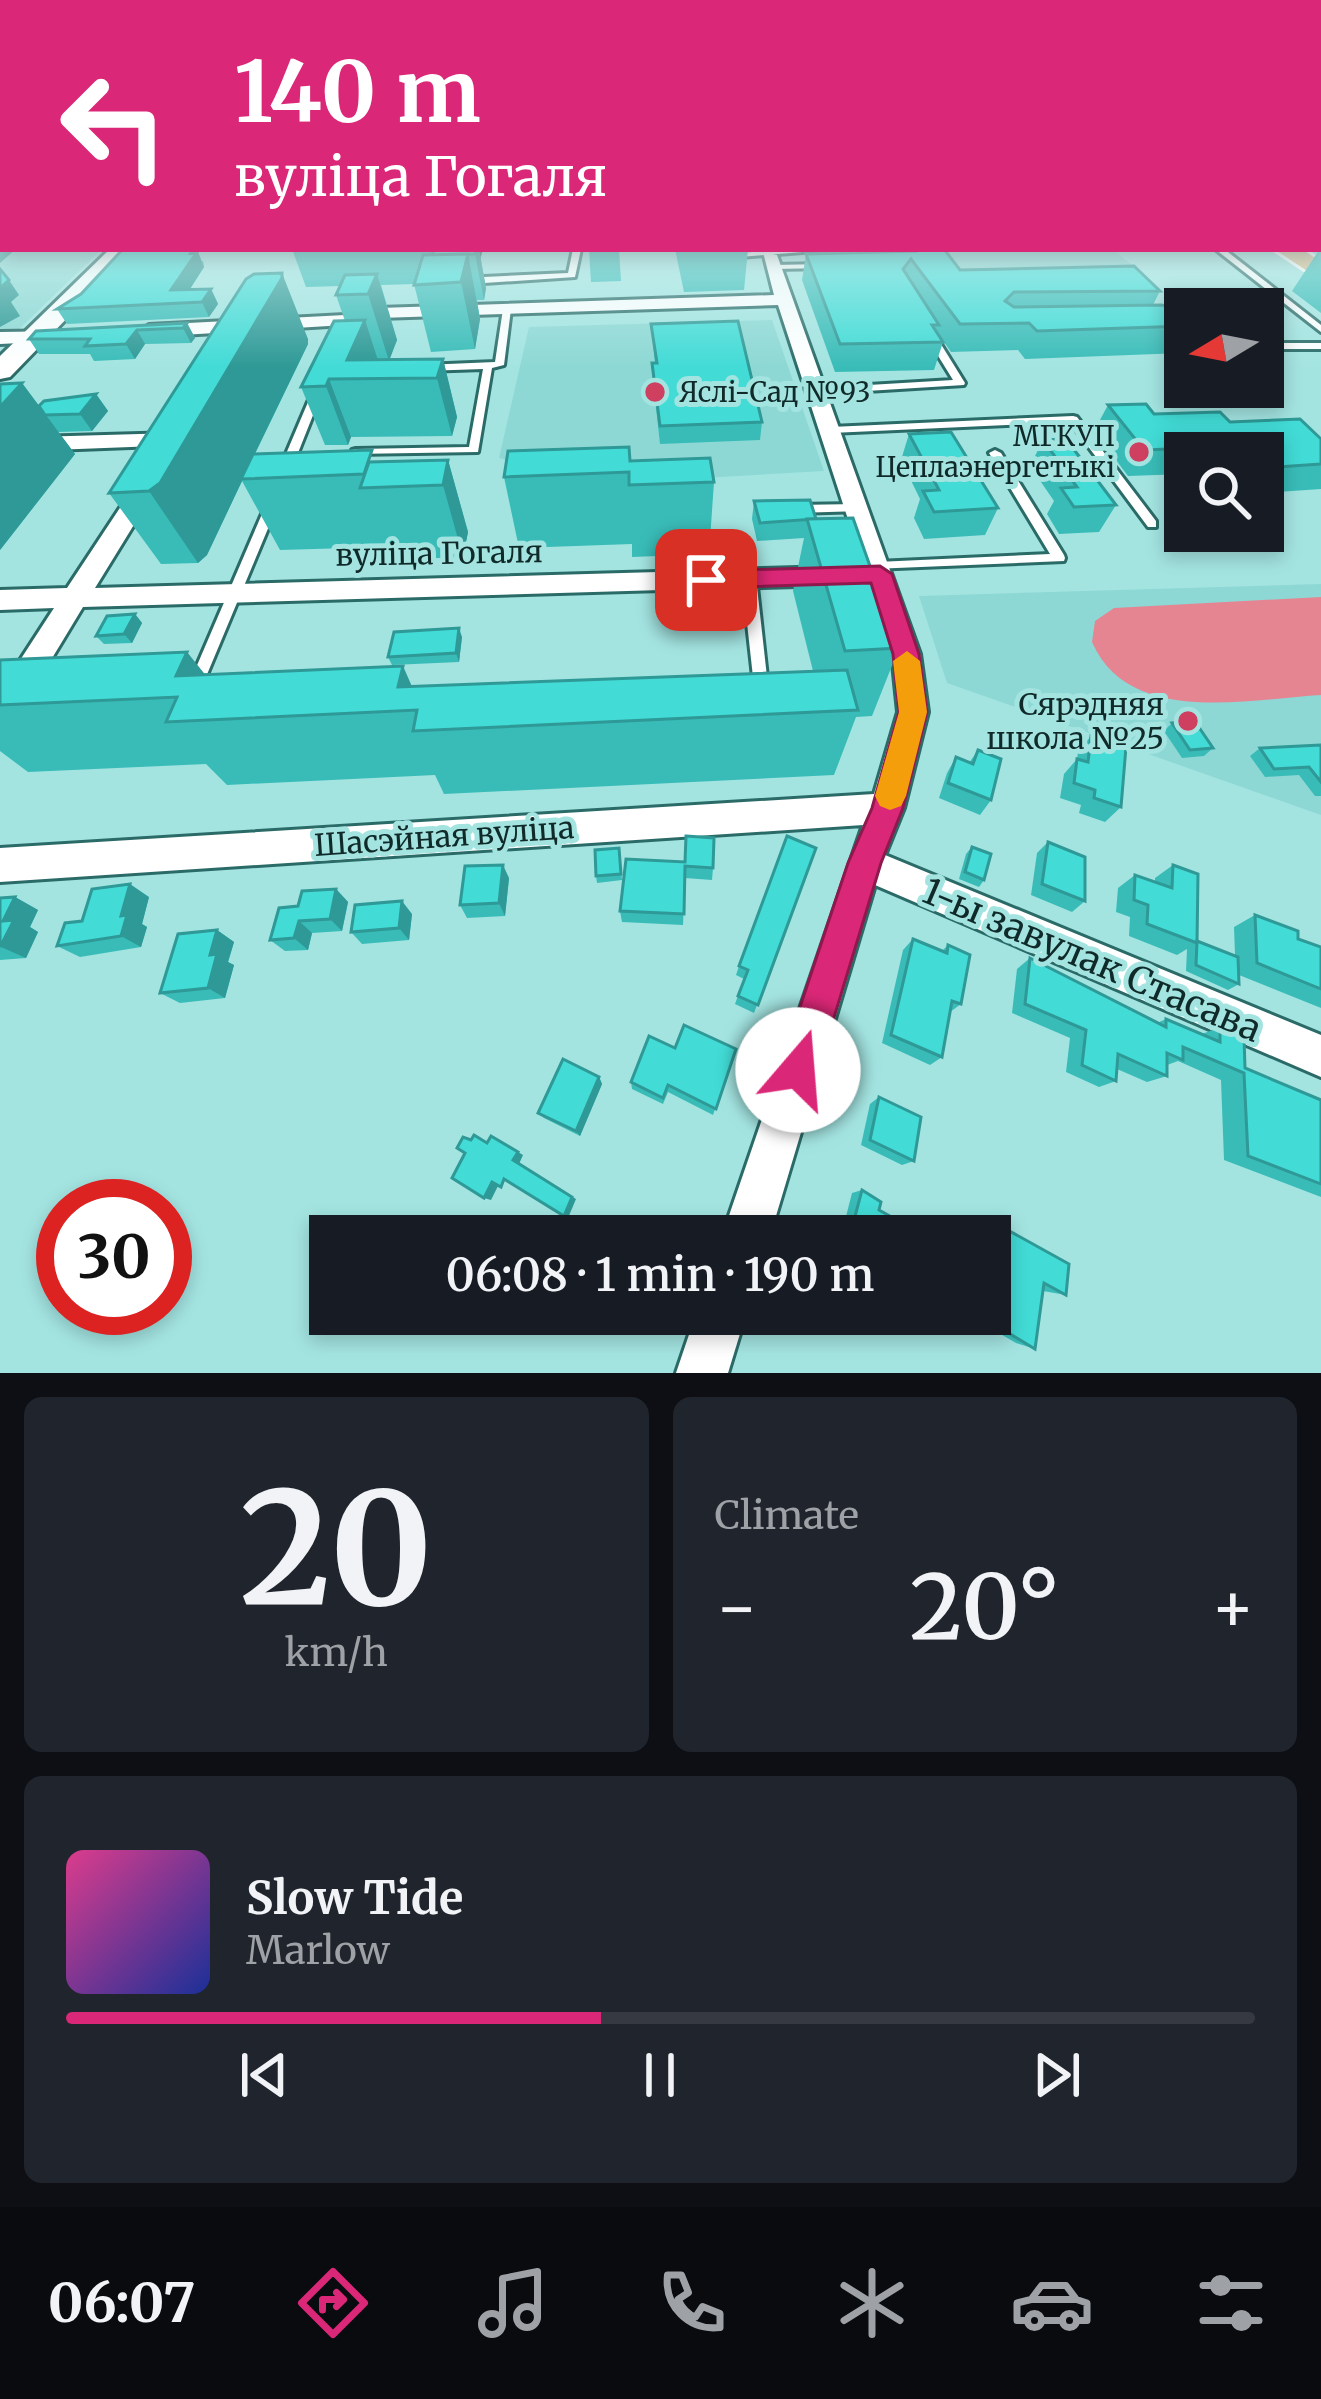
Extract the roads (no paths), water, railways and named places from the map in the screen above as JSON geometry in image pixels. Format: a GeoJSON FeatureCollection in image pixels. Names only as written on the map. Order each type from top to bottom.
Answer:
{"type":"FeatureCollection","features":[{"type":"Feature","properties":{"kind":"main road"},"geometry":{"type":"LineString","coordinates":[[1290,252],[1321,273]]}},
{"type":"Feature","properties":{"kind":"street"},"geometry":{"type":"LineString","coordinates":[[0,371],[120,252]]}},
{"type":"Feature","properties":{"kind":"street"},"geometry":{"type":"LineString","coordinates":[[753,1215],[864,863],[887,808],[913,712],[906,654],[771,261]]}},
{"type":"Feature","properties":{"kind":"street"},"geometry":{"type":"LineString","coordinates":[[136,331],[241,335],[341,329],[379,313],[783,300]]}},
{"type":"Feature","properties":{"kind":"street"},"geometry":{"type":"LineString","coordinates":[[0,338],[69,335]]}},
{"type":"Feature","properties":{"kind":"street"},"geometry":{"type":"LineString","coordinates":[[0,445],[181,431],[10,708]]}},
{"type":"Feature","properties":{"kind":"street","name":"вуліца Гогаля"},"geometry":{"type":"LineString","coordinates":[[0,600],[879,570]]}},
{"type":"Feature","properties":{"kind":"street","name":"Шасэйная вуліца"},"geometry":{"type":"LineString","coordinates":[[0,865],[887,808]]}},
{"type":"Feature","properties":{"kind":"street","name":"1-ы завулак Стасава"},"geometry":{"type":"LineString","coordinates":[[864,863],[1321,1056]]}},
{"type":"Feature","properties":{"kind":"street"},"geometry":{"type":"LineString","coordinates":[[702,1373],[714,1335]]}},
{"type":"Feature","properties":{"kind":"lane"},"geometry":{"type":"LineString","coordinates":[[451,258],[475,253],[474,278],[564,278],[575,269],[577,252]]}},
{"type":"Feature","properties":{"kind":"lane"},"geometry":{"type":"LineString","coordinates":[[771,261],[803,252]]}},
{"type":"Feature","properties":{"kind":"lane"},"geometry":{"type":"LineString","coordinates":[[1223,252],[1321,329]]}},
{"type":"Feature","properties":{"kind":"lane"},"geometry":{"type":"LineString","coordinates":[[710,254],[843,266]]}},
{"type":"Feature","properties":{"kind":"lane"},"geometry":{"type":"LineString","coordinates":[[418,368],[499,365],[507,309]]}},
{"type":"Feature","properties":{"kind":"lane"},"geometry":{"type":"LineString","coordinates":[[818,391],[960,383],[926,329]]}},
{"type":"Feature","properties":{"kind":"lane"},"geometry":{"type":"LineString","coordinates":[[1284,346],[1321,346]]}},
{"type":"Feature","properties":{"kind":"lane"},"geometry":{"type":"LineString","coordinates":[[338,452],[474,450],[488,365]]}},
{"type":"Feature","properties":{"kind":"lane"},"geometry":{"type":"LineString","coordinates":[[212,700],[189,700],[325,371]]}},
{"type":"Feature","properties":{"kind":"lane"},"geometry":{"type":"LineString","coordinates":[[831,430],[1072,419],[1152,524]]}},
{"type":"Feature","properties":{"kind":"lane"},"geometry":{"type":"LineString","coordinates":[[293,453],[315,453]]}},
{"type":"Feature","properties":{"kind":"lane"},"geometry":{"type":"LineString","coordinates":[[879,570],[1058,558],[995,453]]}},
{"type":"Feature","properties":{"kind":"lane"},"geometry":{"type":"LineString","coordinates":[[773,510],[858,508]]}},
{"type":"Feature","properties":{"kind":"lane"},"geometry":{"type":"LineString","coordinates":[[741,686],[764,686],[749,578]]}},
{"type":"Feature","properties":{"kind":"place","name":"Яслі-Сад №93"},"geometry":{"type":"Point","coordinates":[655,392]}},
{"type":"Feature","properties":{"kind":"place","name":"МГКУП Цеплаэнергетыкі"},"geometry":{"type":"Point","coordinates":[1139,452]}},
{"type":"Feature","properties":{"kind":"place","name":"Сярэдняя школа №25"},"geometry":{"type":"Point","coordinates":[1188,721]}}]}
